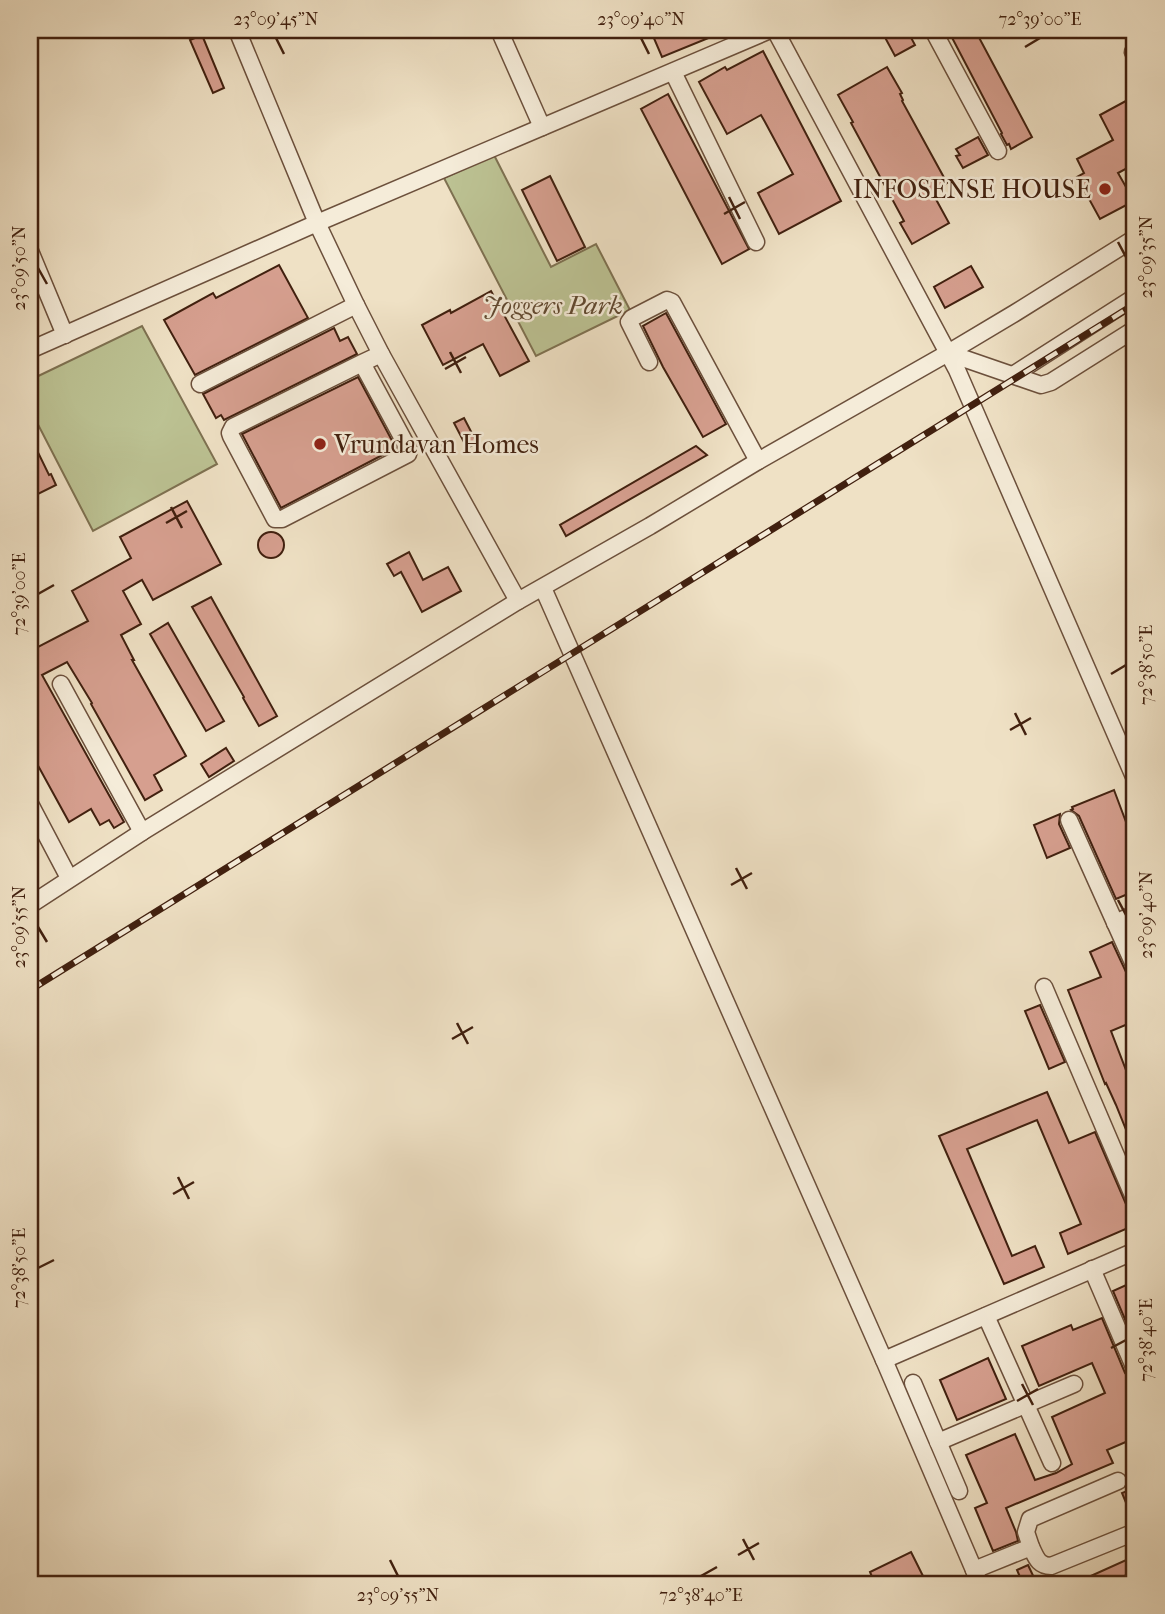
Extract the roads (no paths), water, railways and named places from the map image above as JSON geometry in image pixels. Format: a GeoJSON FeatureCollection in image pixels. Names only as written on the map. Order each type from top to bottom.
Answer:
{"type":"FeatureCollection","features":[{"type":"Feature","properties":{"kind":"street"},"geometry":{"type":"LineString","coordinates":[[237,30],[317,223],[356,305],[518,601]]}},
{"type":"Feature","properties":{"kind":"street"},"geometry":{"type":"LineString","coordinates":[[499,30],[542,127]]}},
{"type":"Feature","properties":{"kind":"street"},"geometry":{"type":"LineString","coordinates":[[30,350],[317,223],[772,30],[948,353],[1135,779]]}},
{"type":"Feature","properties":{"kind":"street"},"geometry":{"type":"LineString","coordinates":[[933,30],[998,151]]}},
{"type":"Feature","properties":{"kind":"street"},"geometry":{"type":"LineString","coordinates":[[673,72],[756,242]]}},
{"type":"Feature","properties":{"kind":"street"},"geometry":{"type":"LineString","coordinates":[[30,905],[142,832],[518,601],[948,353],[1135,238]]}},
{"type":"Feature","properties":{"kind":"street"},"geometry":{"type":"LineString","coordinates":[[30,251],[65,335]]}},
{"type":"Feature","properties":{"kind":"street"},"geometry":{"type":"LineString","coordinates":[[1013,375],[1135,297]]}},
{"type":"Feature","properties":{"kind":"street"},"geometry":{"type":"LineString","coordinates":[[649,362],[629,322],[667,300],[672,302],[758,461]]}},
{"type":"Feature","properties":{"kind":"street"},"geometry":{"type":"LineString","coordinates":[[200,384],[356,305]]}},
{"type":"Feature","properties":{"kind":"street"},"geometry":{"type":"LineString","coordinates":[[948,353],[1041,385],[1051,382],[1135,329]]}},
{"type":"Feature","properties":{"kind":"street"},"geometry":{"type":"LineString","coordinates":[[362,363],[408,454],[282,519],[275,519],[231,436],[231,430],[233,427],[362,363],[381,354]]}},
{"type":"Feature","properties":{"kind":"street"},"geometry":{"type":"LineString","coordinates":[[401,436],[421,425]]}},
{"type":"Feature","properties":{"kind":"street"},"geometry":{"type":"LineString","coordinates":[[543,587],[977,1577],[1031,1547]]}},
{"type":"Feature","properties":{"kind":"street"},"geometry":{"type":"LineString","coordinates":[[61,684],[142,832]]}},
{"type":"Feature","properties":{"kind":"street"},"geometry":{"type":"LineString","coordinates":[[30,804],[69,878]]}},
{"type":"Feature","properties":{"kind":"street"},"geometry":{"type":"LineString","coordinates":[[1069,820],[1135,967]]}},
{"type":"Feature","properties":{"kind":"street"},"geometry":{"type":"LineString","coordinates":[[1115,923],[1135,914]]}},
{"type":"Feature","properties":{"kind":"street"},"geometry":{"type":"LineString","coordinates":[[1044,987],[1135,1200]]}},
{"type":"Feature","properties":{"kind":"street"},"geometry":{"type":"LineString","coordinates":[[884,1360],[1135,1251]]}},
{"type":"Feature","properties":{"kind":"street"},"geometry":{"type":"LineString","coordinates":[[1092,1269],[1135,1369]]}},
{"type":"Feature","properties":{"kind":"street"},"geometry":{"type":"LineString","coordinates":[[986,1316],[1052,1463]]}},
{"type":"Feature","properties":{"kind":"street"},"geometry":{"type":"LineString","coordinates":[[913,1383],[959,1491]]}},
{"type":"Feature","properties":{"kind":"street"},"geometry":{"type":"LineString","coordinates":[[938,1441],[1074,1384]]}},
{"type":"Feature","properties":{"kind":"street"},"geometry":{"type":"LineString","coordinates":[[1118,1481],[1030,1519],[1026,1532],[1038,1562],[1043,1566],[1051,1566],[1135,1532]]}},
{"type":"Feature","properties":{"kind":"railway"},"geometry":{"type":"LineString","coordinates":[[30,990],[1135,304]]}},
{"type":"Feature","properties":{"kind":"place","name":"INFOSENSE HOUSE"},"geometry":{"type":"Point","coordinates":[1105,189]}},
{"type":"Feature","properties":{"kind":"place","name":"Vrundavan Homes"},"geometry":{"type":"Point","coordinates":[320,444]}},
{"type":"Feature","properties":{"kind":"park label","name":"Joggers Park"},"geometry":{"type":"Point","coordinates":[553,305]}}]}
